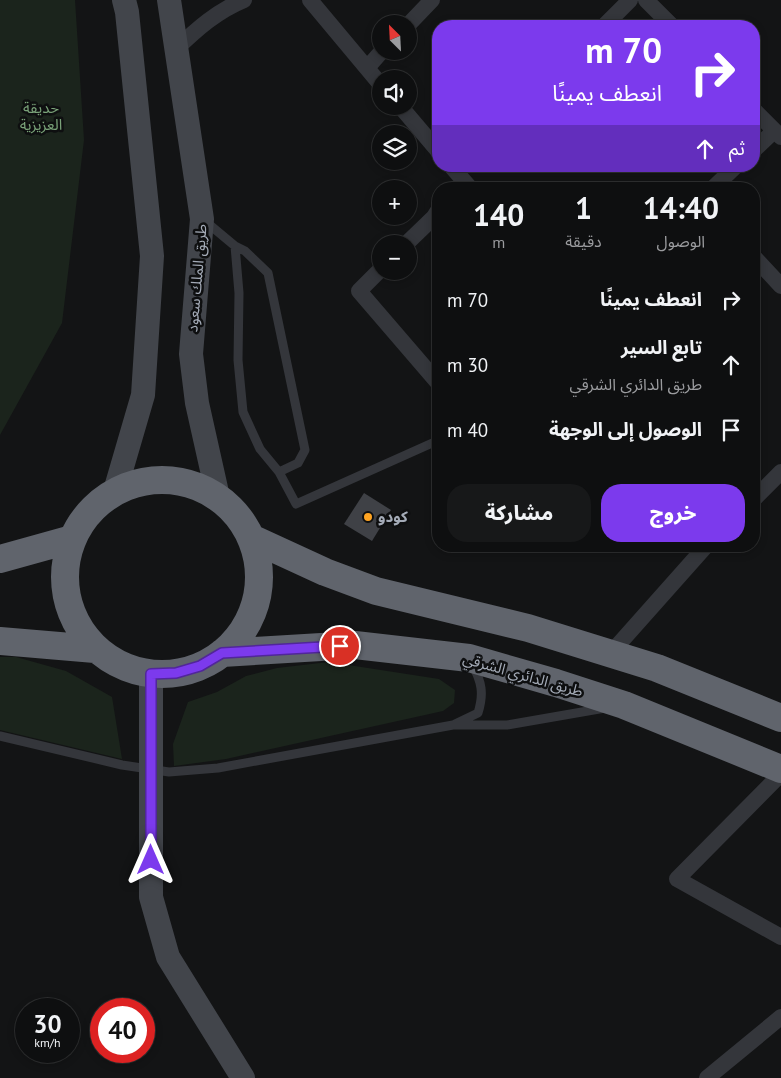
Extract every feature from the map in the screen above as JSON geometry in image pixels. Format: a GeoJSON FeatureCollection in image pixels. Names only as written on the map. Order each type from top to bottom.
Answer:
{"type":"FeatureCollection","features":[{"type":"Feature","properties":{"kind":"highway"},"geometry":{"type":"LineString","coordinates":[[167,480],[193,484],[218,497],[238,515],[251,538],[259,569],[257,600],[244,630],[222,653],[200,666],[176,673],[151,674],[131,670],[112,661],[96,649],[77,626],[66,598],[64,568],[72,539],[89,512],[115,492],[140,482],[167,480]]}},
{"type":"Feature","properties":{"kind":"highway"},"geometry":{"type":"LineString","coordinates":[[251,538],[325,572],[376,590],[528,628],[657,668],[781,718]]}},
{"type":"Feature","properties":{"kind":"highway"},"geometry":{"type":"LineString","coordinates":[[0,559],[72,539]]}},
{"type":"Feature","properties":{"kind":"highway"},"geometry":{"type":"LineString","coordinates":[[0,641],[96,649]]}},
{"type":"Feature","properties":{"kind":"highway","name":"طريق الدائري الشرقي"},"geometry":{"type":"LineString","coordinates":[[222,653],[356,645],[469,658],[624,705],[781,769]]}},
{"type":"Feature","properties":{"kind":"street"},"geometry":{"type":"LineString","coordinates":[[115,492],[143,395],[152,256],[127,12],[124,0]]}},
{"type":"Feature","properties":{"kind":"street","name":"طريق الملك سعود"},"geometry":{"type":"LineString","coordinates":[[169,0],[202,219],[191,354],[197,403],[218,497]]}},
{"type":"Feature","properties":{"kind":"street"},"geometry":{"type":"LineString","coordinates":[[176,49],[208,20],[229,6],[244,0]]}},
{"type":"Feature","properties":{"kind":"street"},"geometry":{"type":"LineString","coordinates":[[310,0],[372,74]]}},
{"type":"Feature","properties":{"kind":"street"},"geometry":{"type":"LineString","coordinates":[[418,15],[432,0]]}},
{"type":"Feature","properties":{"kind":"street"},"geometry":{"type":"LineString","coordinates":[[610,20],[630,0]]}},
{"type":"Feature","properties":{"kind":"street"},"geometry":{"type":"LineString","coordinates":[[646,0],[666,20]]}},
{"type":"Feature","properties":{"kind":"street"},"geometry":{"type":"LineString","coordinates":[[367,68],[374,60]]}},
{"type":"Feature","properties":{"kind":"street"},"geometry":{"type":"LineString","coordinates":[[408,115],[432,144]]}},
{"type":"Feature","properties":{"kind":"street"},"geometry":{"type":"LineString","coordinates":[[760,116],[778,134],[760,146]]}},
{"type":"Feature","properties":{"kind":"street"},"geometry":{"type":"LineString","coordinates":[[719,182],[730,172]]}},
{"type":"Feature","properties":{"kind":"street"},"geometry":{"type":"LineString","coordinates":[[415,235],[432,219]]}},
{"type":"Feature","properties":{"kind":"street"},"geometry":{"type":"LineString","coordinates":[[760,263],[781,286]]}},
{"type":"Feature","properties":{"kind":"street"},"geometry":{"type":"LineString","coordinates":[[372,278],[359,291],[432,376]]}},
{"type":"Feature","properties":{"kind":"street"},"geometry":{"type":"LineString","coordinates":[[760,493],[781,472]]}},
{"type":"Feature","properties":{"kind":"street"},"geometry":{"type":"LineString","coordinates":[[610,654],[701,552]]}},
{"type":"Feature","properties":{"kind":"street"},"geometry":{"type":"LineString","coordinates":[[151,674],[151,897],[168,957],[243,1078]]}},
{"type":"Feature","properties":{"kind":"street"},"geometry":{"type":"LineString","coordinates":[[781,774],[677,879],[781,937]]}},
{"type":"Feature","properties":{"kind":"street"},"geometry":{"type":"LineString","coordinates":[[707,1078],[781,1017]]}},
{"type":"Feature","properties":{"kind":"lane"},"geometry":{"type":"LineString","coordinates":[[202,219],[235,246],[245,251],[268,273],[305,450],[298,463],[279,472]]}},
{"type":"Feature","properties":{"kind":"lane"},"geometry":{"type":"LineString","coordinates":[[235,246],[239,292],[238,360],[243,412],[260,449],[279,472],[296,504],[432,443]]}},
{"type":"Feature","properties":{"kind":"lane"},"geometry":{"type":"LineString","coordinates":[[452,725],[478,713],[483,699],[479,677],[469,658]]}},
{"type":"Feature","properties":{"kind":"lane"},"geometry":{"type":"LineString","coordinates":[[0,736],[122,765],[169,772],[218,768],[452,725],[507,725],[624,705]]}},
{"type":"Feature","properties":{"kind":"green space","name":"حديقة العزيزية"},"geometry":{"type":"Polygon","coordinates":[[[0,0],[75,0],[84,140],[62,323],[0,435],[0,0]]]}},
{"type":"Feature","properties":{"kind":"green space"},"geometry":{"type":"Polygon","coordinates":[[[0,657],[16,657],[66,671],[112,697],[122,759],[0,730],[0,657]]]}},
{"type":"Feature","properties":{"kind":"green space"},"geometry":{"type":"Polygon","coordinates":[[[329,662],[439,679],[455,690],[454,703],[443,711],[226,759],[174,766],[173,744],[188,702],[217,692],[246,676],[277,668],[329,662]]]}},
{"type":"Feature","properties":{"kind":"building","name":"كودو"},"geometry":{"type":"Polygon","coordinates":[[[364,493],[391,510],[372,541],[344,524],[364,493]]]}},
{"type":"Feature","properties":{"kind":"place","name":"كودو"},"geometry":{"type":"Point","coordinates":[368,517]}},
{"type":"Feature","properties":{"kind":"route"},"geometry":{"type":"LineString","coordinates":[[151,860],[151,674],[176,673],[200,666],[222,653],[340,646]]}}]}
